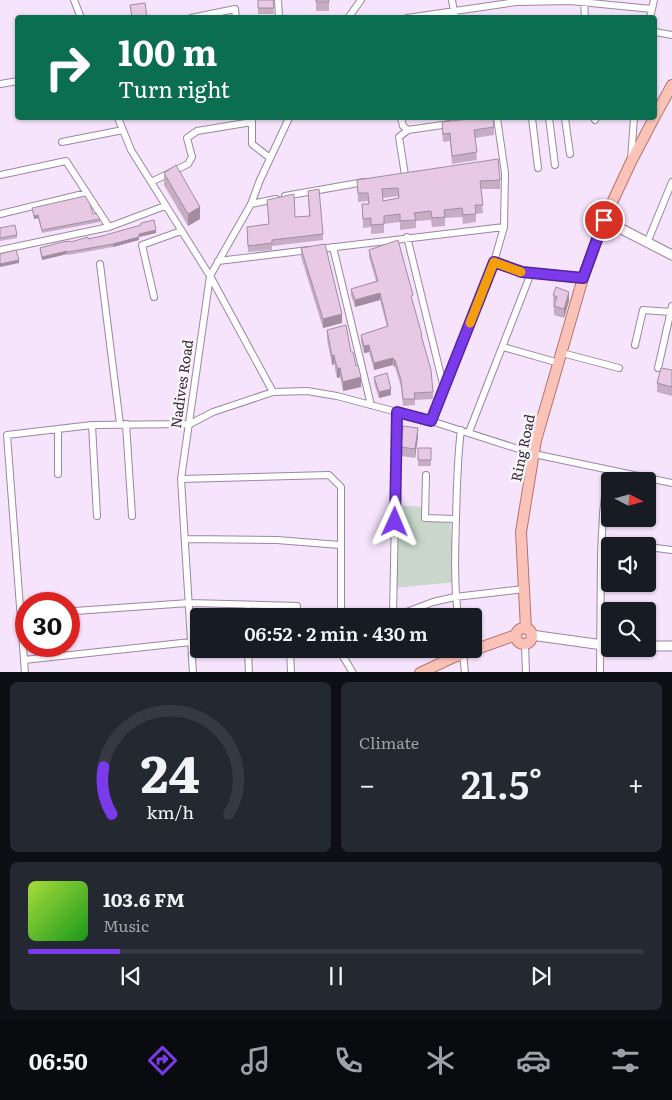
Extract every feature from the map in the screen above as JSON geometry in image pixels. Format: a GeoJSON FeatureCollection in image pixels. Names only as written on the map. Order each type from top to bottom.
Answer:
{"type":"FeatureCollection","features":[{"type":"Feature","properties":{"kind":"main road","name":"Ring Road"},"geometry":{"type":"LineString","coordinates":[[657,114],[669,95],[672,85]]}},
{"type":"Feature","properties":{"kind":"main road","name":"Ring Road"},"geometry":{"type":"LineString","coordinates":[[528,636],[521,532],[536,440],[583,278],[604,220],[653,120]]}},
{"type":"Feature","properties":{"kind":"main road"},"geometry":{"type":"LineString","coordinates":[[604,220],[672,255]]}},
{"type":"Feature","properties":{"kind":"main road"},"geometry":{"type":"LineString","coordinates":[[494,262],[522,272],[583,278]]}},
{"type":"Feature","properties":{"kind":"main road"},"geometry":{"type":"LineString","coordinates":[[482,646],[516,635],[519,630],[528,636],[601,645]]}},
{"type":"Feature","properties":{"kind":"main road"},"geometry":{"type":"LineString","coordinates":[[656,646],[672,646]]}},
{"type":"Feature","properties":{"kind":"main road"},"geometry":{"type":"LineString","coordinates":[[420,672],[452,658]]}},
{"type":"Feature","properties":{"kind":"street"},"geometry":{"type":"LineString","coordinates":[[74,0],[80,15]]}},
{"type":"Feature","properties":{"kind":"street"},"geometry":{"type":"LineString","coordinates":[[278,0],[279,15]]}},
{"type":"Feature","properties":{"kind":"street"},"geometry":{"type":"LineString","coordinates":[[350,15],[361,0]]}},
{"type":"Feature","properties":{"kind":"street"},"geometry":{"type":"LineString","coordinates":[[452,0],[455,14],[516,2],[570,0],[652,9]]}},
{"type":"Feature","properties":{"kind":"street"},"geometry":{"type":"LineString","coordinates":[[651,15],[654,0]]}},
{"type":"Feature","properties":{"kind":"street"},"geometry":{"type":"LineString","coordinates":[[584,2],[585,15]]}},
{"type":"Feature","properties":{"kind":"street"},"geometry":{"type":"LineString","coordinates":[[206,15],[235,9],[236,15]]}},
{"type":"Feature","properties":{"kind":"street"},"geometry":{"type":"LineString","coordinates":[[657,32],[672,34]]}},
{"type":"Feature","properties":{"kind":"street"},"geometry":{"type":"LineString","coordinates":[[0,84],[15,82]]}},
{"type":"Feature","properties":{"kind":"street"},"geometry":{"type":"LineString","coordinates":[[119,120],[131,150],[210,276],[273,392]]}},
{"type":"Feature","properties":{"kind":"street"},"geometry":{"type":"LineString","coordinates":[[151,182],[188,164],[192,157],[187,138],[197,131],[252,120],[252,144],[270,158]]}},
{"type":"Feature","properties":{"kind":"street","name":"Nadives Road"},"geometry":{"type":"LineString","coordinates":[[190,622],[181,479],[210,276],[251,204],[288,120]]}},
{"type":"Feature","properties":{"kind":"street"},"geometry":{"type":"LineString","coordinates":[[402,120],[403,126],[408,130]]}},
{"type":"Feature","properties":{"kind":"street"},"geometry":{"type":"LineString","coordinates":[[431,421],[494,262],[504,227],[506,192],[504,162],[497,120]]}},
{"type":"Feature","properties":{"kind":"street"},"geometry":{"type":"LineString","coordinates":[[532,120],[538,168]]}},
{"type":"Feature","properties":{"kind":"street"},"geometry":{"type":"LineString","coordinates":[[549,120],[555,164]]}},
{"type":"Feature","properties":{"kind":"street"},"geometry":{"type":"LineString","coordinates":[[565,120],[570,154]]}},
{"type":"Feature","properties":{"kind":"street"},"geometry":{"type":"LineString","coordinates":[[631,162],[634,120]]}},
{"type":"Feature","properties":{"kind":"street"},"geometry":{"type":"LineString","coordinates":[[405,175],[399,137],[408,130],[458,123]]}},
{"type":"Feature","properties":{"kind":"street"},"geometry":{"type":"LineString","coordinates":[[62,142],[123,130]]}},
{"type":"Feature","properties":{"kind":"street"},"geometry":{"type":"LineString","coordinates":[[0,175],[66,161],[109,227]]}},
{"type":"Feature","properties":{"kind":"street"},"geometry":{"type":"LineString","coordinates":[[495,163],[504,162]]}},
{"type":"Feature","properties":{"kind":"street"},"geometry":{"type":"LineString","coordinates":[[395,177],[413,174]]}},
{"type":"Feature","properties":{"kind":"street"},"geometry":{"type":"LineString","coordinates":[[251,204],[376,180]]}},
{"type":"Feature","properties":{"kind":"street"},"geometry":{"type":"LineString","coordinates":[[646,243],[672,182]]}},
{"type":"Feature","properties":{"kind":"street"},"geometry":{"type":"LineString","coordinates":[[0,214],[87,193]]}},
{"type":"Feature","properties":{"kind":"street"},"geometry":{"type":"LineString","coordinates":[[0,250],[109,227],[165,206]]}},
{"type":"Feature","properties":{"kind":"street"},"geometry":{"type":"LineString","coordinates":[[218,261],[407,237],[504,227]]}},
{"type":"Feature","properties":{"kind":"street"},"geometry":{"type":"LineString","coordinates":[[154,297],[142,245],[181,231]]}},
{"type":"Feature","properties":{"kind":"street"},"geometry":{"type":"LineString","coordinates":[[407,237],[444,388]]}},
{"type":"Feature","properties":{"kind":"street"},"geometry":{"type":"LineString","coordinates":[[333,247],[371,405]]}},
{"type":"Feature","properties":{"kind":"street"},"geometry":{"type":"LineString","coordinates":[[100,264],[123,424],[132,516]]}},
{"type":"Feature","properties":{"kind":"street"},"geometry":{"type":"LineString","coordinates":[[469,432],[531,273]]}},
{"type":"Feature","properties":{"kind":"street"},"geometry":{"type":"LineString","coordinates":[[635,345],[643,310],[671,309],[671,320],[658,368]]}},
{"type":"Feature","properties":{"kind":"street"},"geometry":{"type":"LineString","coordinates":[[503,347],[619,368]]}},
{"type":"Feature","properties":{"kind":"street"},"geometry":{"type":"LineString","coordinates":[[25,672],[3,436],[92,425],[190,424],[213,412],[273,392],[307,391],[431,421],[534,454],[672,483]]}},
{"type":"Feature","properties":{"kind":"street"},"geometry":{"type":"LineString","coordinates":[[394,608],[397,412]]}},
{"type":"Feature","properties":{"kind":"street"},"geometry":{"type":"LineString","coordinates":[[92,425],[97,516]]}},
{"type":"Feature","properties":{"kind":"street"},"geometry":{"type":"LineString","coordinates":[[58,429],[58,474]]}},
{"type":"Feature","properties":{"kind":"street"},"geometry":{"type":"LineString","coordinates":[[457,608],[456,519],[458,456],[461,430]]}},
{"type":"Feature","properties":{"kind":"street"},"geometry":{"type":"LineString","coordinates":[[602,537],[608,470]]}},
{"type":"Feature","properties":{"kind":"street"},"geometry":{"type":"LineString","coordinates":[[181,479],[329,475],[341,487],[340,608]]}},
{"type":"Feature","properties":{"kind":"street"},"geometry":{"type":"LineString","coordinates":[[426,475],[425,518],[456,519]]}},
{"type":"Feature","properties":{"kind":"street"},"geometry":{"type":"LineString","coordinates":[[186,539],[277,540],[340,546]]}},
{"type":"Feature","properties":{"kind":"street"},"geometry":{"type":"LineString","coordinates":[[656,548],[672,550]]}},
{"type":"Feature","properties":{"kind":"street"},"geometry":{"type":"LineString","coordinates":[[417,608],[456,596],[524,589]]}},
{"type":"Feature","properties":{"kind":"street"},"geometry":{"type":"LineString","coordinates":[[80,611],[189,603],[297,606]]}},
{"type":"Feature","properties":{"kind":"street"},"geometry":{"type":"LineString","coordinates":[[526,672],[528,636]]}},
{"type":"Feature","properties":{"kind":"street"},"geometry":{"type":"LineString","coordinates":[[24,660],[190,642]]}},
{"type":"Feature","properties":{"kind":"street"},"geometry":{"type":"LineString","coordinates":[[600,672],[603,657]]}},
{"type":"Feature","properties":{"kind":"street","name":"Nadives Road"},"geometry":{"type":"LineString","coordinates":[[192,658],[193,672]]}},
{"type":"Feature","properties":{"kind":"street"},"geometry":{"type":"LineString","coordinates":[[248,658],[248,672]]}},
{"type":"Feature","properties":{"kind":"street"},"geometry":{"type":"LineString","coordinates":[[290,658],[291,672]]}},
{"type":"Feature","properties":{"kind":"street"},"geometry":{"type":"LineString","coordinates":[[347,658],[353,672]]}},
{"type":"Feature","properties":{"kind":"street"},"geometry":{"type":"LineString","coordinates":[[465,658],[465,672]]}},
{"type":"Feature","properties":{"kind":"green space"},"geometry":{"type":"Polygon","coordinates":[[[395,505],[425,507],[425,518],[450,519],[456,582],[394,588],[395,505]]]}},
{"type":"Feature","properties":{"kind":"building"},"geometry":{"type":"Polygon","coordinates":[[[258,0],[273,0],[274,8],[258,8],[258,0]]]}},
{"type":"Feature","properties":{"kind":"building"},"geometry":{"type":"Polygon","coordinates":[[[316,0],[329,0],[329,2],[316,2],[316,0]]]}},
{"type":"Feature","properties":{"kind":"building"},"geometry":{"type":"Polygon","coordinates":[[[145,3],[147,15],[132,15],[130,5],[145,3]]]}},
{"type":"Feature","properties":{"kind":"building"},"geometry":{"type":"Polygon","coordinates":[[[493,120],[494,127],[474,130],[477,152],[452,156],[450,133],[443,134],[442,122],[493,120]]]}},
{"type":"Feature","properties":{"kind":"building"},"geometry":{"type":"Polygon","coordinates":[[[498,159],[500,180],[480,181],[483,205],[475,205],[476,214],[463,215],[462,208],[444,210],[445,217],[432,218],[431,211],[414,213],[416,220],[400,221],[400,214],[384,216],[384,224],[371,225],[371,218],[363,219],[362,204],[369,204],[368,193],[358,193],[357,180],[498,159]],[[398,188],[382,189],[383,201],[399,198],[398,188]]]}},
{"type":"Feature","properties":{"kind":"building"},"geometry":{"type":"Polygon","coordinates":[[[176,165],[200,207],[188,214],[164,173],[176,165]]]}},
{"type":"Feature","properties":{"kind":"building"},"geometry":{"type":"Polygon","coordinates":[[[319,189],[323,234],[272,240],[272,243],[248,246],[247,227],[269,224],[267,200],[294,194],[295,217],[310,216],[308,191],[319,189]]]}},
{"type":"Feature","properties":{"kind":"building"},"geometry":{"type":"Polygon","coordinates":[[[85,196],[93,214],[96,213],[100,219],[42,230],[38,215],[34,216],[32,208],[85,196]]]}},
{"type":"Feature","properties":{"kind":"building"},"geometry":{"type":"Polygon","coordinates":[[[154,220],[156,230],[139,234],[139,237],[113,244],[42,257],[40,248],[62,242],[102,236],[154,220]]]}},
{"type":"Feature","properties":{"kind":"building"},"geometry":{"type":"Polygon","coordinates":[[[15,225],[17,235],[0,238],[0,228],[15,225]]]}},
{"type":"Feature","properties":{"kind":"building"},"geometry":{"type":"Polygon","coordinates":[[[398,240],[431,370],[433,392],[414,393],[415,399],[403,399],[401,380],[395,360],[393,358],[374,363],[369,345],[364,346],[361,335],[388,326],[380,293],[355,300],[351,289],[378,281],[369,250],[398,240]]]}},
{"type":"Feature","properties":{"kind":"building"},"geometry":{"type":"Polygon","coordinates":[[[325,244],[342,314],[323,319],[301,248],[325,244]]]}},
{"type":"Feature","properties":{"kind":"building"},"geometry":{"type":"Polygon","coordinates":[[[16,250],[19,260],[0,264],[0,254],[16,250]]]}},
{"type":"Feature","properties":{"kind":"building"},"geometry":{"type":"Polygon","coordinates":[[[556,287],[569,292],[564,309],[554,306],[557,297],[553,295],[556,287]]]}},
{"type":"Feature","properties":{"kind":"building"},"geometry":{"type":"Polygon","coordinates":[[[346,325],[351,352],[353,352],[361,377],[343,382],[340,368],[337,368],[334,355],[332,356],[327,330],[346,325]]]}},
{"type":"Feature","properties":{"kind":"building"},"geometry":{"type":"Polygon","coordinates":[[[661,368],[672,370],[672,387],[657,383],[661,368]]]}},
{"type":"Feature","properties":{"kind":"building"},"geometry":{"type":"Polygon","coordinates":[[[387,373],[391,389],[379,392],[374,377],[387,373]]]}},
{"type":"Feature","properties":{"kind":"building"},"geometry":{"type":"Polygon","coordinates":[[[403,426],[418,428],[415,449],[401,447],[403,426]]]}},
{"type":"Feature","properties":{"kind":"building"},"geometry":{"type":"Polygon","coordinates":[[[418,448],[431,448],[431,460],[418,460],[418,448]]]}},
{"type":"Feature","properties":{"kind":"slow traffic"},"geometry":{"type":"LineString","coordinates":[[470,323],[494,262],[521,272]]}},
{"type":"Feature","properties":{"kind":"route"},"geometry":{"type":"LineString","coordinates":[[395,522],[397,412],[431,421],[494,262],[522,272],[583,278],[604,220]]}}]}
